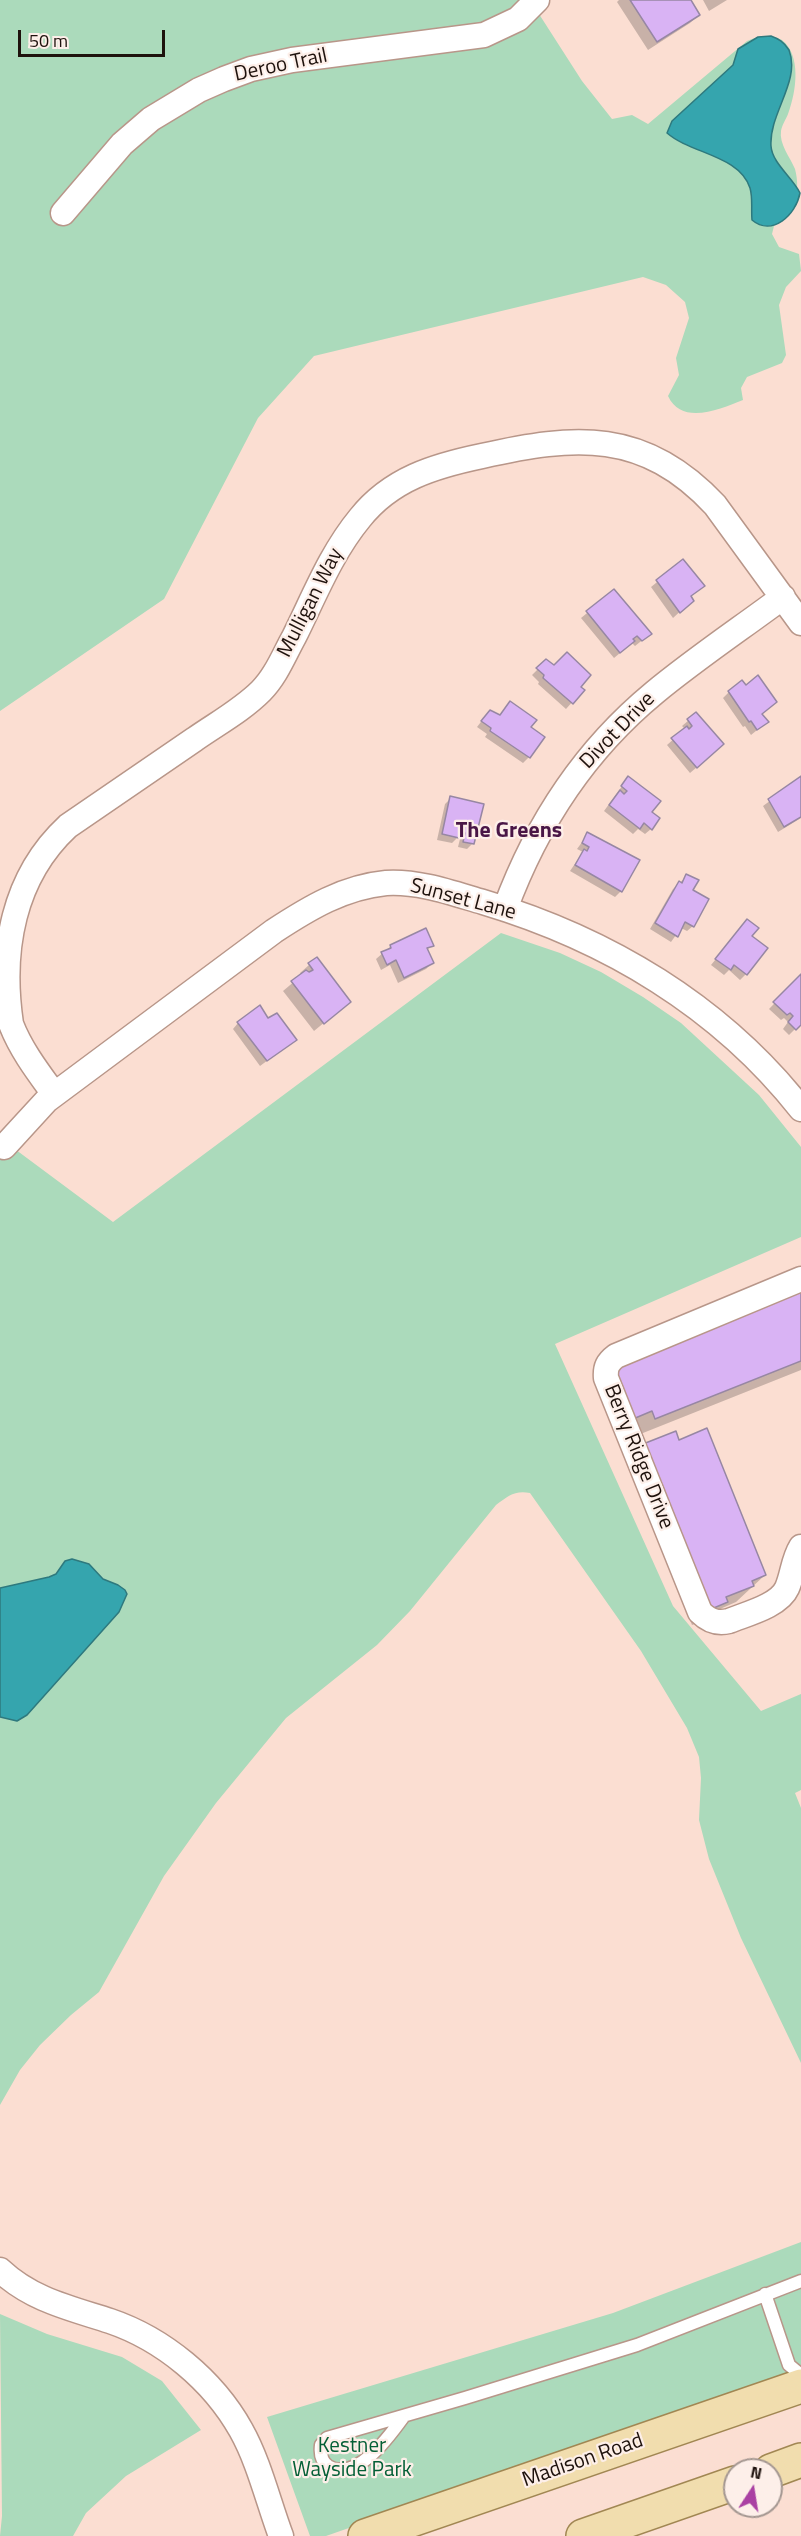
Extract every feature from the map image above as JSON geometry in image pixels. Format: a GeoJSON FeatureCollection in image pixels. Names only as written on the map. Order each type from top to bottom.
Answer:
{"type":"FeatureCollection","features":[{"type":"Feature","properties":{"kind":"main road","name":"Madison Road"},"geometry":{"type":"LineString","coordinates":[[365,2536],[801,2386]]}},
{"type":"Feature","properties":{"kind":"main road"},"geometry":{"type":"LineString","coordinates":[[783,2467],[801,2460]]}},
{"type":"Feature","properties":{"kind":"main road"},"geometry":{"type":"LineString","coordinates":[[583,2536],[723,2487]]}},
{"type":"Feature","properties":{"kind":"street","name":"Deroo Trail"},"geometry":{"type":"LineString","coordinates":[[63,213],[122,144],[151,119],[199,90],[251,69],[292,60],[484,35],[518,19],[537,0]]}},
{"type":"Feature","properties":{"kind":"street","name":"Mulligan Way"},"geometry":{"type":"LineString","coordinates":[[54,1094],[16,1037],[3,990],[2,959],[6,924],[25,876],[45,848],[69,826],[237,711],[263,689],[281,662],[342,542],[373,503],[413,475],[444,464],[536,444],[585,442],[633,450],[671,467],[703,493],[801,623]]}},
{"type":"Feature","properties":{"kind":"street","name":"Divot Drive"},"geometry":{"type":"LineString","coordinates":[[505,909],[517,876],[551,811],[607,737],[655,692],[783,597]]}},
{"type":"Feature","properties":{"kind":"street","name":"Sunset Lane"},"geometry":{"type":"LineString","coordinates":[[4,1147],[33,1113],[54,1094],[299,914],[334,896],[365,886],[399,883],[430,887],[505,909],[609,951],[688,1001],[761,1062],[801,1109]]}},
{"type":"Feature","properties":{"kind":"street","name":"Berry Ridge Drive"},"geometry":{"type":"LineString","coordinates":[[801,1279],[616,1356],[607,1364],[605,1371],[700,1612],[710,1620],[720,1623],[779,1598],[787,1589],[792,1567],[801,1547]]}},
{"type":"Feature","properties":{"kind":"street"},"geometry":{"type":"LineString","coordinates":[[0,2270],[29,2292],[56,2305],[112,2322],[149,2339],[178,2358],[204,2381],[226,2407],[241,2430],[255,2461],[281,2536]]}},
{"type":"Feature","properties":{"kind":"lane"},"geometry":{"type":"LineString","coordinates":[[404,2416],[379,2450],[361,2463],[352,2467],[334,2468],[328,2466],[321,2457],[321,2445],[327,2438],[638,2345],[765,2294],[800,2284]]}},
{"type":"Feature","properties":{"kind":"lane"},"geometry":{"type":"LineString","coordinates":[[765,2294],[789,2366],[801,2374]]}},
{"type":"Feature","properties":{"kind":"green space"},"geometry":{"type":"Polygon","coordinates":[[[0,0],[530,0],[582,81],[612,119],[632,115],[648,124],[747,41],[764,36],[782,40],[792,55],[796,74],[794,94],[781,136],[783,146],[795,169],[797,194],[787,216],[774,226],[772,234],[779,247],[799,254],[801,271],[786,287],[779,305],[786,355],[782,363],[747,377],[741,388],[743,400],[702,413],[682,411],[668,396],[679,375],[676,358],[689,318],[685,302],[666,285],[643,277],[314,356],[258,418],[164,599],[0,711],[0,0]]]}},
{"type":"Feature","properties":{"kind":"green space"},"geometry":{"type":"Polygon","coordinates":[[[501,933],[560,953],[601,972],[681,1023],[759,1095],[801,1147],[801,1237],[555,1344],[673,1606],[761,1711],[801,1694],[801,1790],[795,1793],[801,1808],[801,2063],[741,1938],[709,1859],[699,1820],[701,1778],[699,1757],[687,1728],[641,1651],[530,1493],[520,1492],[508,1496],[496,1505],[410,1611],[377,1645],[286,1718],[216,1803],[164,1876],[99,1992],[40,2045],[20,2070],[0,2105],[0,1138],[113,1222],[501,933]]]}},
{"type":"Feature","properties":{"kind":"green space","name":"Kestner Wayside Park"},"geometry":{"type":"Polygon","coordinates":[[[801,2242],[801,2370],[326,2536],[310,2536],[267,2417],[613,2313],[801,2242]]]}},
{"type":"Feature","properties":{"kind":"green space"},"geometry":{"type":"Polygon","coordinates":[[[0,2314],[47,2334],[122,2357],[162,2381],[201,2430],[126,2476],[86,2513],[73,2536],[0,2536],[2,2516],[0,2314]]]}},
{"type":"Feature","properties":{"kind":"water"},"geometry":{"type":"Polygon","coordinates":[[[771,36],[787,47],[792,62],[788,85],[772,134],[772,152],[800,193],[794,209],[788,216],[775,225],[767,226],[752,220],[750,188],[736,168],[667,133],[672,121],[733,65],[738,49],[758,37],[771,36]]]}},
{"type":"Feature","properties":{"kind":"water"},"geometry":{"type":"Polygon","coordinates":[[[72,1559],[89,1564],[103,1579],[125,1590],[127,1594],[119,1612],[27,1715],[17,1721],[0,1717],[0,1588],[49,1577],[56,1574],[65,1561],[72,1559]]]}},
{"type":"Feature","properties":{"kind":"building"},"geometry":{"type":"Polygon","coordinates":[[[630,0],[691,0],[700,15],[657,42],[630,0]]]}},
{"type":"Feature","properties":{"kind":"building"},"geometry":{"type":"Polygon","coordinates":[[[683,559],[705,586],[691,596],[694,601],[680,613],[656,580],[683,559]]]}},
{"type":"Feature","properties":{"kind":"building"},"geometry":{"type":"Polygon","coordinates":[[[614,589],[652,634],[642,641],[637,636],[633,639],[635,641],[620,653],[586,611],[614,589]]]}},
{"type":"Feature","properties":{"kind":"building"},"geometry":{"type":"Polygon","coordinates":[[[567,652],[591,675],[581,687],[585,690],[573,704],[543,678],[544,675],[536,668],[546,659],[554,665],[567,652]]]}},
{"type":"Feature","properties":{"kind":"building"},"geometry":{"type":"Polygon","coordinates":[[[758,675],[777,702],[762,714],[769,722],[757,730],[728,691],[742,680],[746,685],[758,675]]]}},
{"type":"Feature","properties":{"kind":"building"},"geometry":{"type":"Polygon","coordinates":[[[510,701],[537,720],[531,727],[545,737],[530,758],[490,731],[491,728],[481,721],[490,710],[500,715],[510,701]]]}},
{"type":"Feature","properties":{"kind":"building"},"geometry":{"type":"Polygon","coordinates":[[[696,712],[724,744],[697,768],[671,738],[687,726],[689,729],[692,726],[687,719],[696,712]]]}},
{"type":"Feature","properties":{"kind":"building"},"geometry":{"type":"Polygon","coordinates":[[[628,776],[661,801],[652,812],[660,818],[652,830],[644,823],[640,829],[609,805],[620,790],[624,794],[627,791],[621,786],[628,776]]]}},
{"type":"Feature","properties":{"kind":"building"},"geometry":{"type":"Polygon","coordinates":[[[801,776],[801,817],[784,827],[768,799],[801,776]]]}},
{"type":"Feature","properties":{"kind":"building"},"geometry":{"type":"Polygon","coordinates":[[[450,796],[484,804],[474,844],[463,842],[465,833],[460,832],[459,838],[442,834],[450,796]]]}},
{"type":"Feature","properties":{"kind":"building"},"geometry":{"type":"Polygon","coordinates":[[[587,832],[640,860],[622,892],[575,865],[584,849],[587,851],[589,847],[582,843],[587,832]]]}},
{"type":"Feature","properties":{"kind":"building"},"geometry":{"type":"Polygon","coordinates":[[[686,874],[699,880],[693,890],[709,899],[694,927],[685,922],[678,937],[655,923],[679,881],[682,883],[686,874]]]}},
{"type":"Feature","properties":{"kind":"building"},"geometry":{"type":"Polygon","coordinates":[[[747,919],[759,928],[752,936],[768,948],[747,975],[734,965],[731,970],[715,959],[747,919]]]}},
{"type":"Feature","properties":{"kind":"building"},"geometry":{"type":"Polygon","coordinates":[[[426,928],[434,946],[427,948],[434,963],[404,978],[396,960],[387,965],[381,952],[391,948],[390,945],[426,928]]]}},
{"type":"Feature","properties":{"kind":"building"},"geometry":{"type":"Polygon","coordinates":[[[317,957],[351,1002],[324,1024],[291,981],[306,970],[309,972],[313,970],[308,963],[317,957]]]}},
{"type":"Feature","properties":{"kind":"building"},"geometry":{"type":"Polygon","coordinates":[[[801,974],[801,1025],[796,1030],[788,1022],[793,1016],[790,1013],[787,1015],[773,1002],[801,974]]]}},
{"type":"Feature","properties":{"kind":"building"},"geometry":{"type":"Polygon","coordinates":[[[260,1005],[268,1018],[277,1013],[297,1040],[267,1061],[237,1022],[260,1005]]]}},
{"type":"Feature","properties":{"kind":"building"},"geometry":{"type":"Polygon","coordinates":[[[801,1289],[801,1361],[655,1419],[652,1411],[633,1419],[611,1365],[801,1289]]]}},
{"type":"Feature","properties":{"kind":"building"},"geometry":{"type":"Polygon","coordinates":[[[707,1428],[766,1575],[752,1581],[754,1586],[726,1597],[728,1602],[709,1610],[643,1444],[676,1431],[679,1440],[707,1428]]]}},
{"type":"Feature","properties":{"kind":"district","name":"The Greens"},"geometry":{"type":"Point","coordinates":[509,832]}}]}
